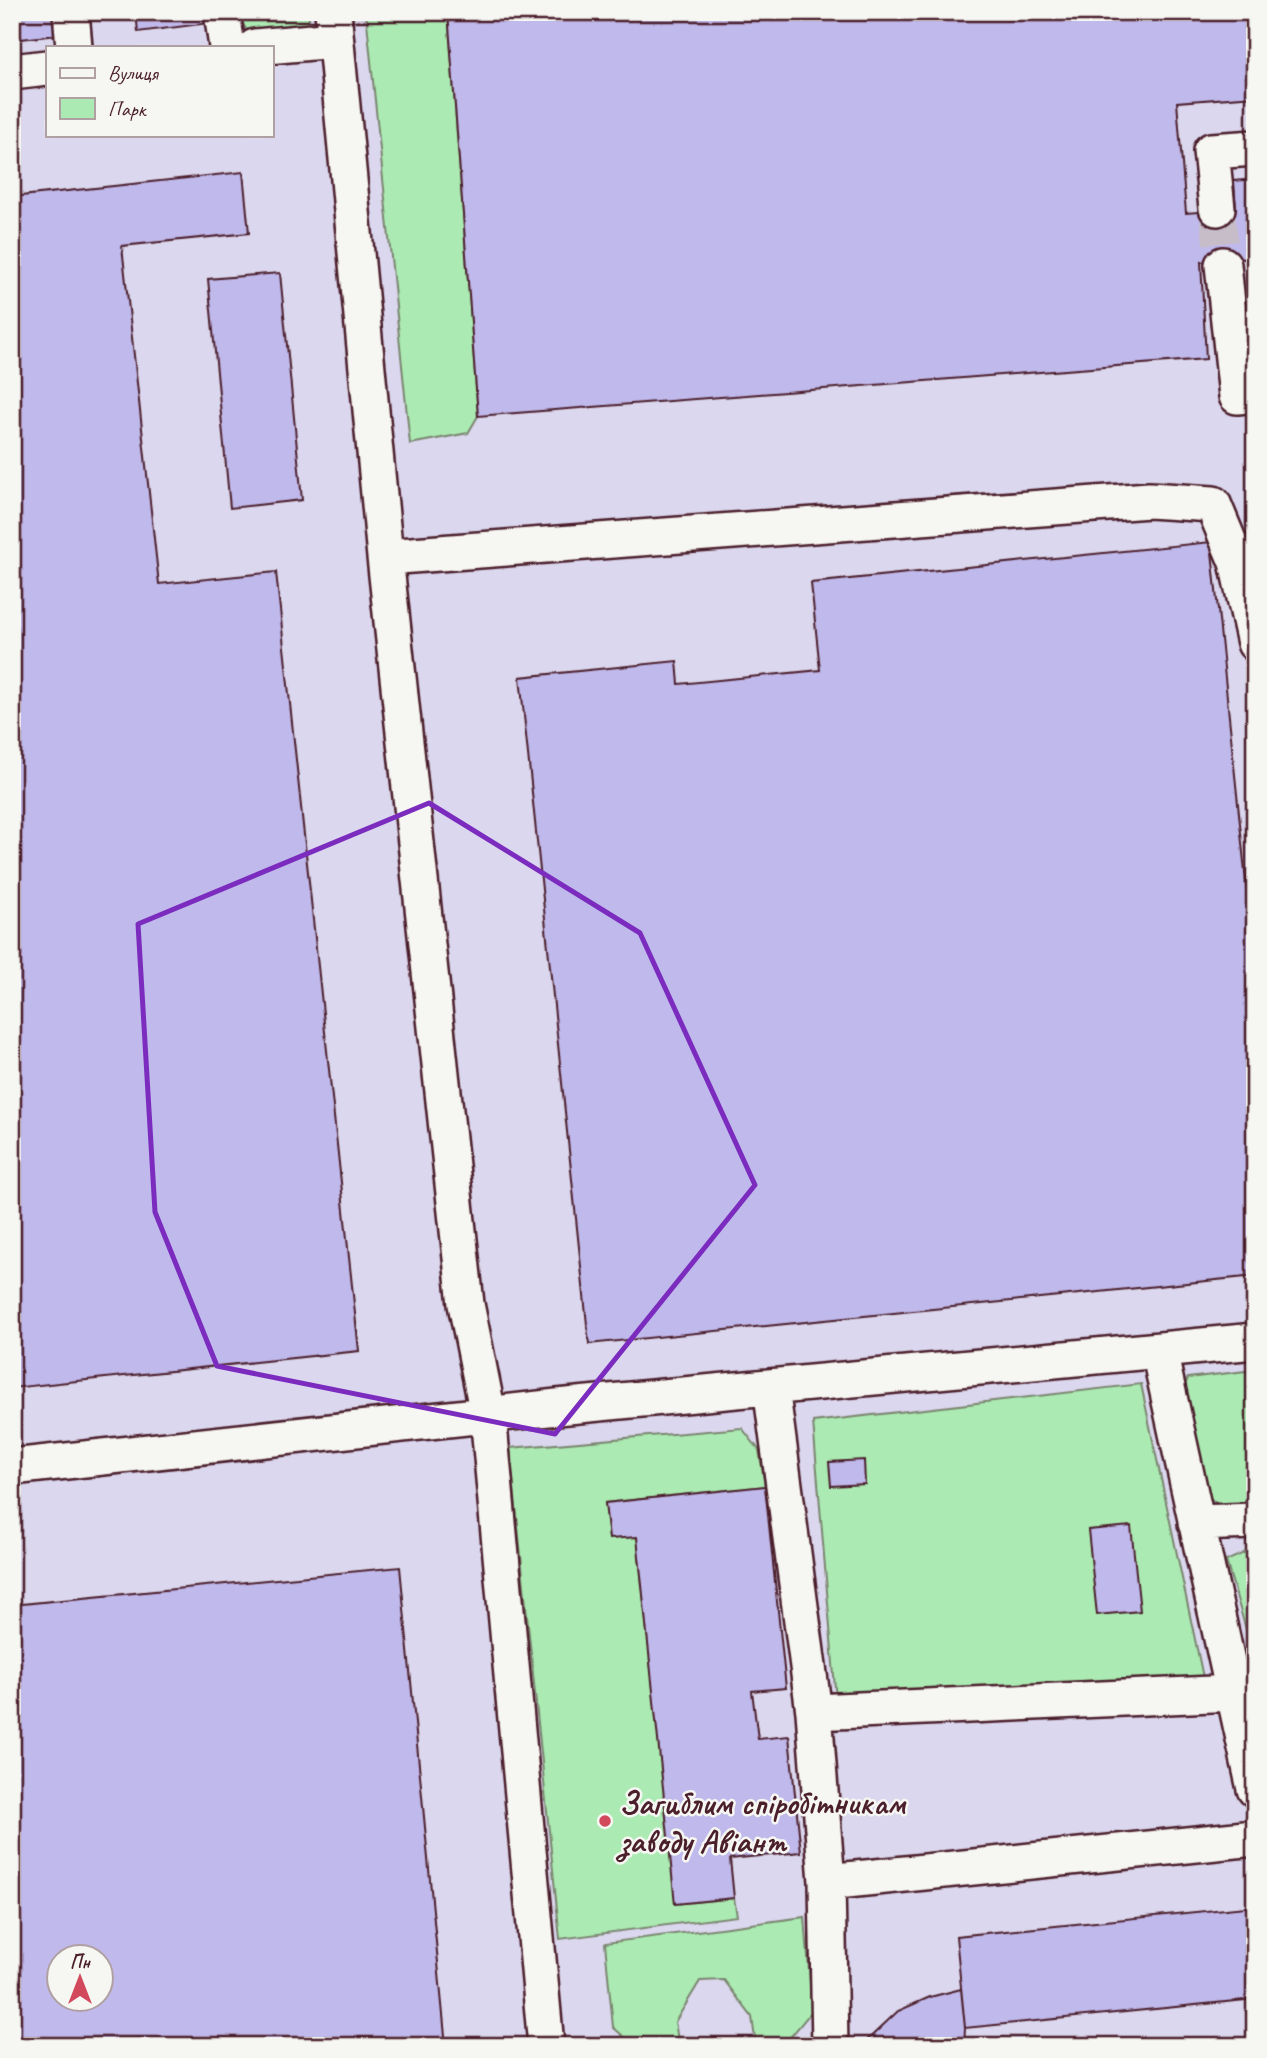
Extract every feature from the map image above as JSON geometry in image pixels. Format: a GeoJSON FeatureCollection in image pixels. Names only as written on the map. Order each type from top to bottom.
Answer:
{"type":"FeatureCollection","features":[{"type":"Feature","properties":{"kind":"lane"},"geometry":{"type":"LineString","coordinates":[[71,12],[75,46]]}},
{"type":"Feature","properties":{"kind":"lane"},"geometry":{"type":"LineString","coordinates":[[222,12],[227,46]]}},
{"type":"Feature","properties":{"kind":"lane"},"geometry":{"type":"LineString","coordinates":[[259,46],[334,26],[385,557],[466,1304],[488,1414],[546,2046]]}},
{"type":"Feature","properties":{"kind":"lane"},"geometry":{"type":"LineString","coordinates":[[12,72],[46,68]]}},
{"type":"Feature","properties":{"kind":"lane"},"geometry":{"type":"LineString","coordinates":[[1217,208],[1211,151],[1255,148]]}},
{"type":"Feature","properties":{"kind":"lane"},"geometry":{"type":"LineString","coordinates":[[1223,265],[1237,396],[1255,394]]}},
{"type":"Feature","properties":{"kind":"lane"},"geometry":{"type":"LineString","coordinates":[[385,557],[1149,500],[1213,504],[1237,562],[1255,643]]}},
{"type":"Feature","properties":{"kind":"lane"},"geometry":{"type":"LineString","coordinates":[[12,1467],[488,1414],[1255,1341]]}},
{"type":"Feature","properties":{"kind":"lane"},"geometry":{"type":"LineString","coordinates":[[1159,1351],[1255,1789]]}},
{"type":"Feature","properties":{"kind":"lane"},"geometry":{"type":"LineString","coordinates":[[771,1387],[814,1712],[827,1882],[830,2046]]}},
{"type":"Feature","properties":{"kind":"lane"},"geometry":{"type":"LineString","coordinates":[[1196,1523],[1255,1521]]}},
{"type":"Feature","properties":{"kind":"lane"},"geometry":{"type":"LineString","coordinates":[[814,1712],[1234,1693]]}},
{"type":"Feature","properties":{"kind":"lane"},"geometry":{"type":"LineString","coordinates":[[827,1882],[1255,1838]]}},
{"type":"Feature","properties":{"kind":"highlighted area"},"geometry":{"type":"Polygon","coordinates":[[[429,803],[640,933],[755,1185],[555,1434],[217,1366],[155,1212],[138,924],[429,803]]]}},
{"type":"Feature","properties":{"kind":"shaded area"},"geometry":{"type":"Polygon","coordinates":[[[12,12],[1255,12],[1255,2046],[12,2046],[12,12]]]}},
{"type":"Feature","properties":{"kind":"green space"},"geometry":{"type":"Polygon","coordinates":[[[236,12],[310,12],[307,30],[249,34],[236,12]]]}},
{"type":"Feature","properties":{"kind":"green space"},"geometry":{"type":"Polygon","coordinates":[[[366,12],[448,12],[478,416],[468,433],[410,444],[366,12]]]}},
{"type":"Feature","properties":{"kind":"green space"},"geometry":{"type":"Polygon","coordinates":[[[1255,1370],[1255,1505],[1223,1508],[1207,1496],[1183,1390],[1188,1378],[1255,1370]]]}},
{"type":"Feature","properties":{"kind":"green space"},"geometry":{"type":"Polygon","coordinates":[[[1141,1384],[1204,1682],[836,1700],[813,1422],[1141,1384]]]}},
{"type":"Feature","properties":{"kind":"green space"},"geometry":{"type":"Polygon","coordinates":[[[742,1428],[759,1450],[765,1486],[605,1503],[609,1539],[637,1537],[676,1904],[734,1898],[737,1916],[560,1939],[510,1448],[742,1428]]]}},
{"type":"Feature","properties":{"kind":"green space"},"geometry":{"type":"Polygon","coordinates":[[[1255,1548],[1255,1660],[1226,1561],[1255,1548]]]}},
{"type":"Feature","properties":{"kind":"green space"},"geometry":{"type":"Polygon","coordinates":[[[805,1917],[812,2011],[783,2046],[756,2046],[752,2017],[724,1980],[700,1981],[675,2022],[679,2046],[634,2046],[613,2027],[605,1943],[805,1917]]]}},
{"type":"Feature","properties":{"kind":"building"},"geometry":{"type":"Polygon","coordinates":[[[12,12],[54,12],[57,35],[12,40],[12,12]]]}},
{"type":"Feature","properties":{"kind":"building"},"geometry":{"type":"Polygon","coordinates":[[[136,12],[209,12],[210,23],[138,32],[136,12]]]}},
{"type":"Feature","properties":{"kind":"building"},"geometry":{"type":"Polygon","coordinates":[[[448,12],[1172,12],[1173,15],[1255,12],[1255,96],[1177,102],[1186,213],[1236,209],[1234,181],[1255,179],[1255,275],[1254,258],[1201,262],[1206,359],[478,416],[448,12]]]}},
{"type":"Feature","properties":{"kind":"building"},"geometry":{"type":"Polygon","coordinates":[[[243,172],[249,233],[122,246],[159,584],[276,572],[359,1351],[12,1388],[12,197],[243,172]]]}},
{"type":"Feature","properties":{"kind":"building"},"geometry":{"type":"Polygon","coordinates":[[[280,273],[302,500],[230,508],[208,279],[280,273]]]}},
{"type":"Feature","properties":{"kind":"building"},"geometry":{"type":"Polygon","coordinates":[[[1211,542],[1255,969],[1255,1276],[589,1344],[520,677],[677,661],[679,684],[820,670],[811,583],[1211,542]]]}},
{"type":"Feature","properties":{"kind":"building"},"geometry":{"type":"Polygon","coordinates":[[[864,1460],[865,1484],[831,1486],[829,1462],[864,1460]]]}},
{"type":"Feature","properties":{"kind":"building"},"geometry":{"type":"Polygon","coordinates":[[[765,1486],[786,1688],[752,1691],[758,1739],[789,1736],[801,1852],[730,1859],[734,1898],[675,1904],[637,1537],[609,1539],[605,1503],[765,1486]]]}},
{"type":"Feature","properties":{"kind":"building"},"geometry":{"type":"Polygon","coordinates":[[[1131,1526],[1140,1611],[1097,1615],[1088,1530],[1131,1526]]]}},
{"type":"Feature","properties":{"kind":"building"},"geometry":{"type":"Polygon","coordinates":[[[400,1567],[446,2046],[12,2046],[12,1605],[400,1567]]]}},
{"type":"Feature","properties":{"kind":"building"},"geometry":{"type":"Polygon","coordinates":[[[1255,1906],[1255,1999],[965,2028],[956,1936],[1255,1906]]]}},
{"type":"Feature","properties":{"kind":"building"},"geometry":{"type":"Polygon","coordinates":[[[961,1989],[964,2046],[861,2046],[898,2011],[930,1997],[961,1989]]]}},
{"type":"Feature","properties":{"kind":"tunnel"},"geometry":{"type":"LineString","coordinates":[[1217,208],[1223,265]]}},
{"type":"Feature","properties":{"kind":"place","name":"Загиблим спіробітникам заводу Авіант"},"geometry":{"type":"Point","coordinates":[605,1821]}}]}
